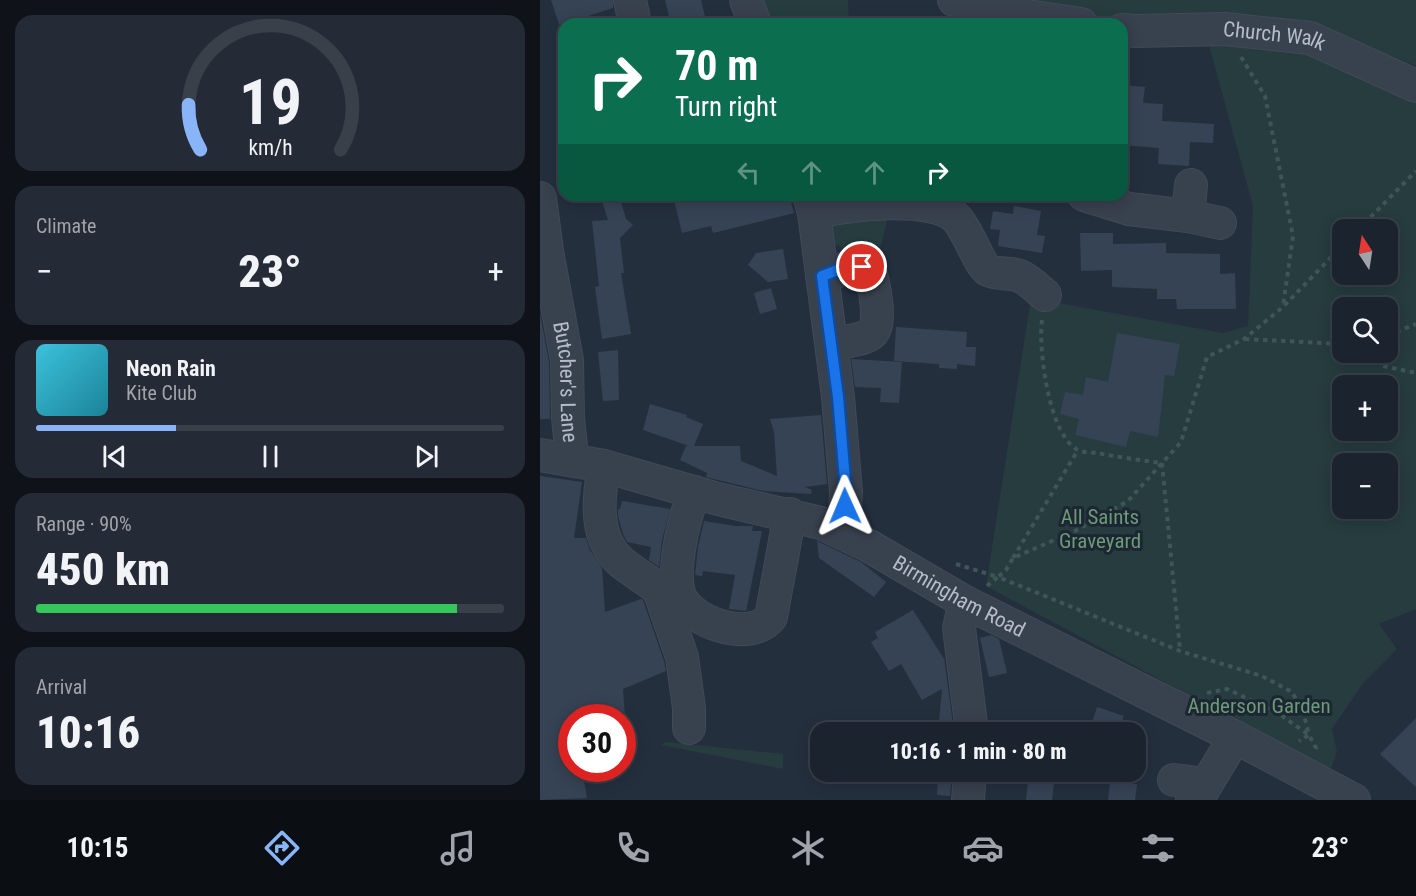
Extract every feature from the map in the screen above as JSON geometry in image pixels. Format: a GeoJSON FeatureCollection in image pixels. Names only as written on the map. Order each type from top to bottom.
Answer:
{"type":"FeatureCollection","features":[{"type":"Feature","properties":{"kind":"street"},"geometry":{"type":"LineString","coordinates":[[630,0],[634,18]]}},
{"type":"Feature","properties":{"kind":"street"},"geometry":{"type":"LineString","coordinates":[[746,0],[753,18]]}},
{"type":"Feature","properties":{"kind":"street"},"geometry":{"type":"LineString","coordinates":[[954,0],[1017,18]]}},
{"type":"Feature","properties":{"kind":"street","name":"Church Walk"},"geometry":{"type":"LineString","coordinates":[[1128,30],[1225,29],[1310,38],[1416,86]]}},
{"type":"Feature","properties":{"kind":"street"},"geometry":{"type":"LineString","coordinates":[[1188,216],[1191,185]]}},
{"type":"Feature","properties":{"kind":"street","name":"Butcher's Lane"},"geometry":{"type":"LineString","coordinates":[[540,198],[547,251],[567,360],[571,447],[555,457]]}},
{"type":"Feature","properties":{"kind":"street"},"geometry":{"type":"LineString","coordinates":[[1103,201],[1129,209],[1188,216],[1220,223]]}},
{"type":"Feature","properties":{"kind":"street"},"geometry":{"type":"LineString","coordinates":[[844,533],[846,492],[838,397],[811,204],[836,207],[928,204],[940,207],[955,217],[968,232],[983,265],[988,270],[1021,276],[1045,296]]}},
{"type":"Feature","properties":{"kind":"street"},"geometry":{"type":"LineString","coordinates":[[822,276],[856,265],[868,271],[872,278],[877,324],[873,331],[864,338],[850,341]]}},
{"type":"Feature","properties":{"kind":"street","name":"Birmingham Road"},"geometry":{"type":"LineString","coordinates":[[555,457],[604,466],[765,511],[790,514],[821,523],[844,533],[965,602],[1235,737],[1298,758],[1354,800]]}},
{"type":"Feature","properties":{"kind":"street"},"geometry":{"type":"LineString","coordinates":[[604,466],[599,491],[600,521],[607,546],[622,562],[659,590],[682,657],[689,708],[689,728]]}},
{"type":"Feature","properties":{"kind":"street"},"geometry":{"type":"LineString","coordinates":[[695,492],[688,510],[676,579],[681,599],[694,611],[729,629],[756,628],[766,623],[771,617],[790,514]]}},
{"type":"Feature","properties":{"kind":"street"},"geometry":{"type":"LineString","coordinates":[[965,602],[959,628],[971,722]]}},
{"type":"Feature","properties":{"kind":"street"},"geometry":{"type":"LineString","coordinates":[[1191,788],[1235,737]]}},
{"type":"Feature","properties":{"kind":"street"},"geometry":{"type":"LineString","coordinates":[[968,800],[969,782]]}},
{"type":"Feature","properties":{"kind":"path"},"geometry":{"type":"LineString","coordinates":[[1225,29],[1265,96],[1293,236],[1283,307]]}},
{"type":"Feature","properties":{"kind":"path"},"geometry":{"type":"LineString","coordinates":[[1369,219],[1416,171]]}},
{"type":"Feature","properties":{"kind":"path"},"geometry":{"type":"LineString","coordinates":[[1013,558],[1076,531],[1128,501],[1181,442],[1207,357],[1244,339],[1283,307],[1332,256]]}},
{"type":"Feature","properties":{"kind":"path"},"geometry":{"type":"LineString","coordinates":[[1045,296],[1041,328],[1042,359],[1053,414],[1065,437],[1078,450],[1162,463]]}},
{"type":"Feature","properties":{"kind":"path"},"geometry":{"type":"LineString","coordinates":[[1398,331],[1416,324]]}},
{"type":"Feature","properties":{"kind":"path"},"geometry":{"type":"LineString","coordinates":[[1244,339],[1332,344]]}},
{"type":"Feature","properties":{"kind":"path"},"geometry":{"type":"LineString","coordinates":[[1381,363],[1383,366],[1416,373]]}},
{"type":"Feature","properties":{"kind":"path"},"geometry":{"type":"LineString","coordinates":[[998,578],[1006,570],[1078,450]]}},
{"type":"Feature","properties":{"kind":"path"},"geometry":{"type":"LineString","coordinates":[[1162,463],[1180,651]]}},
{"type":"Feature","properties":{"kind":"path"},"geometry":{"type":"LineString","coordinates":[[948,561],[998,578],[1180,651],[1262,676],[1292,692],[1303,711],[1309,735],[1316,748],[1311,760],[1298,758],[1309,735]]}},
{"type":"Feature","properties":{"kind":"path"},"geometry":{"type":"LineString","coordinates":[[1212,699],[1202,693],[1227,689],[1278,713],[1309,735]]}},
{"type":"Feature","properties":{"kind":"green space"},"geometry":{"type":"Polygon","coordinates":[[[758,0],[848,0],[849,18],[764,18],[758,0]]]}},
{"type":"Feature","properties":{"kind":"green space"},"geometry":{"type":"Polygon","coordinates":[[[1009,0],[1416,0],[1416,66],[1311,24],[1129,25],[1128,18],[1095,18],[1009,0]]]}},
{"type":"Feature","properties":{"kind":"green space"},"geometry":{"type":"Polygon","coordinates":[[[1207,38],[1309,48],[1416,96],[1416,609],[1379,624],[1397,649],[1363,683],[1332,729],[1337,752],[1330,771],[986,586],[1031,298],[1223,333],[1248,326],[1253,206],[1207,38]]]}},
{"type":"Feature","properties":{"kind":"green space"},"geometry":{"type":"Polygon","coordinates":[[[820,201],[862,209],[887,221],[880,249],[847,250],[828,241],[820,201]]]}},
{"type":"Feature","properties":{"kind":"green space"},"geometry":{"type":"Polygon","coordinates":[[[666,742],[783,754],[783,769],[661,745],[666,742]]]}},
{"type":"Feature","properties":{"kind":"building"},"geometry":{"type":"Polygon","coordinates":[[[551,0],[613,0],[613,8],[588,16],[589,18],[558,18],[558,21],[551,0]]]}},
{"type":"Feature","properties":{"kind":"building"},"geometry":{"type":"Polygon","coordinates":[[[665,0],[701,0],[706,18],[670,18],[665,0]]]}},
{"type":"Feature","properties":{"kind":"building"},"geometry":{"type":"Polygon","coordinates":[[[1128,86],[1145,87],[1143,103],[1163,104],[1162,121],[1214,124],[1213,143],[1190,142],[1189,166],[1158,164],[1159,148],[1128,145],[1128,86]]]}},
{"type":"Feature","properties":{"kind":"building"},"geometry":{"type":"Polygon","coordinates":[[[602,201],[621,201],[626,219],[633,225],[620,238],[624,273],[621,273],[631,334],[602,339],[595,287],[599,286],[592,221],[608,220],[602,201]]]}},
{"type":"Feature","properties":{"kind":"building"},"geometry":{"type":"Polygon","coordinates":[[[674,201],[791,201],[794,213],[713,233],[711,226],[682,233],[674,201]]]}},
{"type":"Feature","properties":{"kind":"building"},"geometry":{"type":"Polygon","coordinates":[[[1014,206],[1041,211],[1037,235],[1045,236],[1042,253],[998,246],[1000,230],[990,229],[993,211],[1013,214],[1014,206]]]}},
{"type":"Feature","properties":{"kind":"building"},"geometry":{"type":"Polygon","coordinates":[[[1080,233],[1113,233],[1113,244],[1166,243],[1166,253],[1220,254],[1220,274],[1235,273],[1236,309],[1177,309],[1176,299],[1157,299],[1157,289],[1112,287],[1112,270],[1081,271],[1080,233]]]}},
{"type":"Feature","properties":{"kind":"building"},"geometry":{"type":"Polygon","coordinates":[[[783,249],[788,279],[768,282],[748,265],[756,253],[783,249]]]}},
{"type":"Feature","properties":{"kind":"building"},"geometry":{"type":"Polygon","coordinates":[[[771,288],[777,309],[760,314],[754,293],[771,288]]]}},
{"type":"Feature","properties":{"kind":"building"},"geometry":{"type":"Polygon","coordinates":[[[540,313],[549,362],[550,419],[540,419],[540,313]]]}},
{"type":"Feature","properties":{"kind":"building"},"geometry":{"type":"Polygon","coordinates":[[[896,327],[967,332],[966,347],[976,347],[975,366],[957,364],[957,369],[939,368],[939,364],[894,361],[896,327]]]}},
{"type":"Feature","properties":{"kind":"building"},"geometry":{"type":"Polygon","coordinates":[[[1117,333],[1180,344],[1174,376],[1165,375],[1158,437],[1130,431],[1126,447],[1075,435],[1079,419],[1060,414],[1065,392],[1083,395],[1086,377],[1108,382],[1117,333]]]}},
{"type":"Feature","properties":{"kind":"building"},"geometry":{"type":"Polygon","coordinates":[[[618,350],[619,400],[603,401],[598,352],[618,350]]]}},
{"type":"Feature","properties":{"kind":"building"},"geometry":{"type":"Polygon","coordinates":[[[851,359],[902,362],[899,403],[880,402],[881,388],[855,387],[851,359]]]}},
{"type":"Feature","properties":{"kind":"building"},"geometry":{"type":"Polygon","coordinates":[[[650,404],[687,415],[686,417],[703,424],[694,446],[740,446],[741,461],[777,476],[774,432],[770,419],[821,415],[827,484],[805,487],[812,490],[811,494],[763,491],[706,477],[707,473],[680,460],[686,446],[689,446],[643,430],[650,404]]]}},
{"type":"Feature","properties":{"kind":"building"},"geometry":{"type":"Polygon","coordinates":[[[540,476],[582,482],[574,538],[586,538],[590,550],[602,568],[605,612],[643,600],[666,671],[623,689],[624,704],[558,704],[558,782],[584,782],[587,798],[540,800],[540,476]]]}},
{"type":"Feature","properties":{"kind":"building"},"geometry":{"type":"Polygon","coordinates":[[[622,501],[670,509],[662,540],[659,567],[649,560],[651,547],[627,542],[618,516],[618,509],[622,501]]]}},
{"type":"Feature","properties":{"kind":"building"},"geometry":{"type":"Polygon","coordinates":[[[704,521],[735,526],[753,526],[752,531],[762,531],[746,611],[729,609],[735,575],[703,571],[702,576],[695,575],[704,521]]]}},
{"type":"Feature","properties":{"kind":"building"},"geometry":{"type":"Polygon","coordinates":[[[817,541],[861,562],[886,582],[874,597],[819,558],[817,541]]]}},
{"type":"Feature","properties":{"kind":"building"},"geometry":{"type":"Polygon","coordinates":[[[913,610],[944,659],[944,657],[953,722],[939,722],[942,689],[922,700],[901,664],[889,671],[871,642],[878,638],[875,632],[913,610]]]}},
{"type":"Feature","properties":{"kind":"building"},"geometry":{"type":"Polygon","coordinates":[[[991,635],[999,639],[1007,673],[989,677],[980,638],[991,635]]]}},
{"type":"Feature","properties":{"kind":"building"},"geometry":{"type":"Polygon","coordinates":[[[1097,707],[1124,716],[1122,722],[1092,722],[1097,707]]]}},
{"type":"Feature","properties":{"kind":"building"},"geometry":{"type":"Polygon","coordinates":[[[1416,718],[1416,787],[1380,754],[1416,718]]]}},
{"type":"Feature","properties":{"kind":"building"},"geometry":{"type":"Polygon","coordinates":[[[938,782],[951,782],[950,796],[937,795],[938,782]]]}},
{"type":"Feature","properties":{"kind":"building"},"geometry":{"type":"Polygon","coordinates":[[[1028,782],[1054,782],[1052,800],[1026,800],[1028,782]]]}},
{"type":"Feature","properties":{"kind":"building"},"geometry":{"type":"Polygon","coordinates":[[[1110,782],[1137,784],[1135,800],[1108,800],[1110,782]]]}},
{"type":"Feature","properties":{"kind":"route"},"geometry":{"type":"LineString","coordinates":[[845,506],[846,492],[838,397],[822,276],[849,266],[862,267]]}},
{"type":"Feature","properties":{"kind":"park label","name":"All Saints Graveyard"},"geometry":{"type":"Point","coordinates":[1100,529]}},
{"type":"Feature","properties":{"kind":"park label","name":"Anderson Garden"},"geometry":{"type":"Point","coordinates":[1259,706]}}]}
